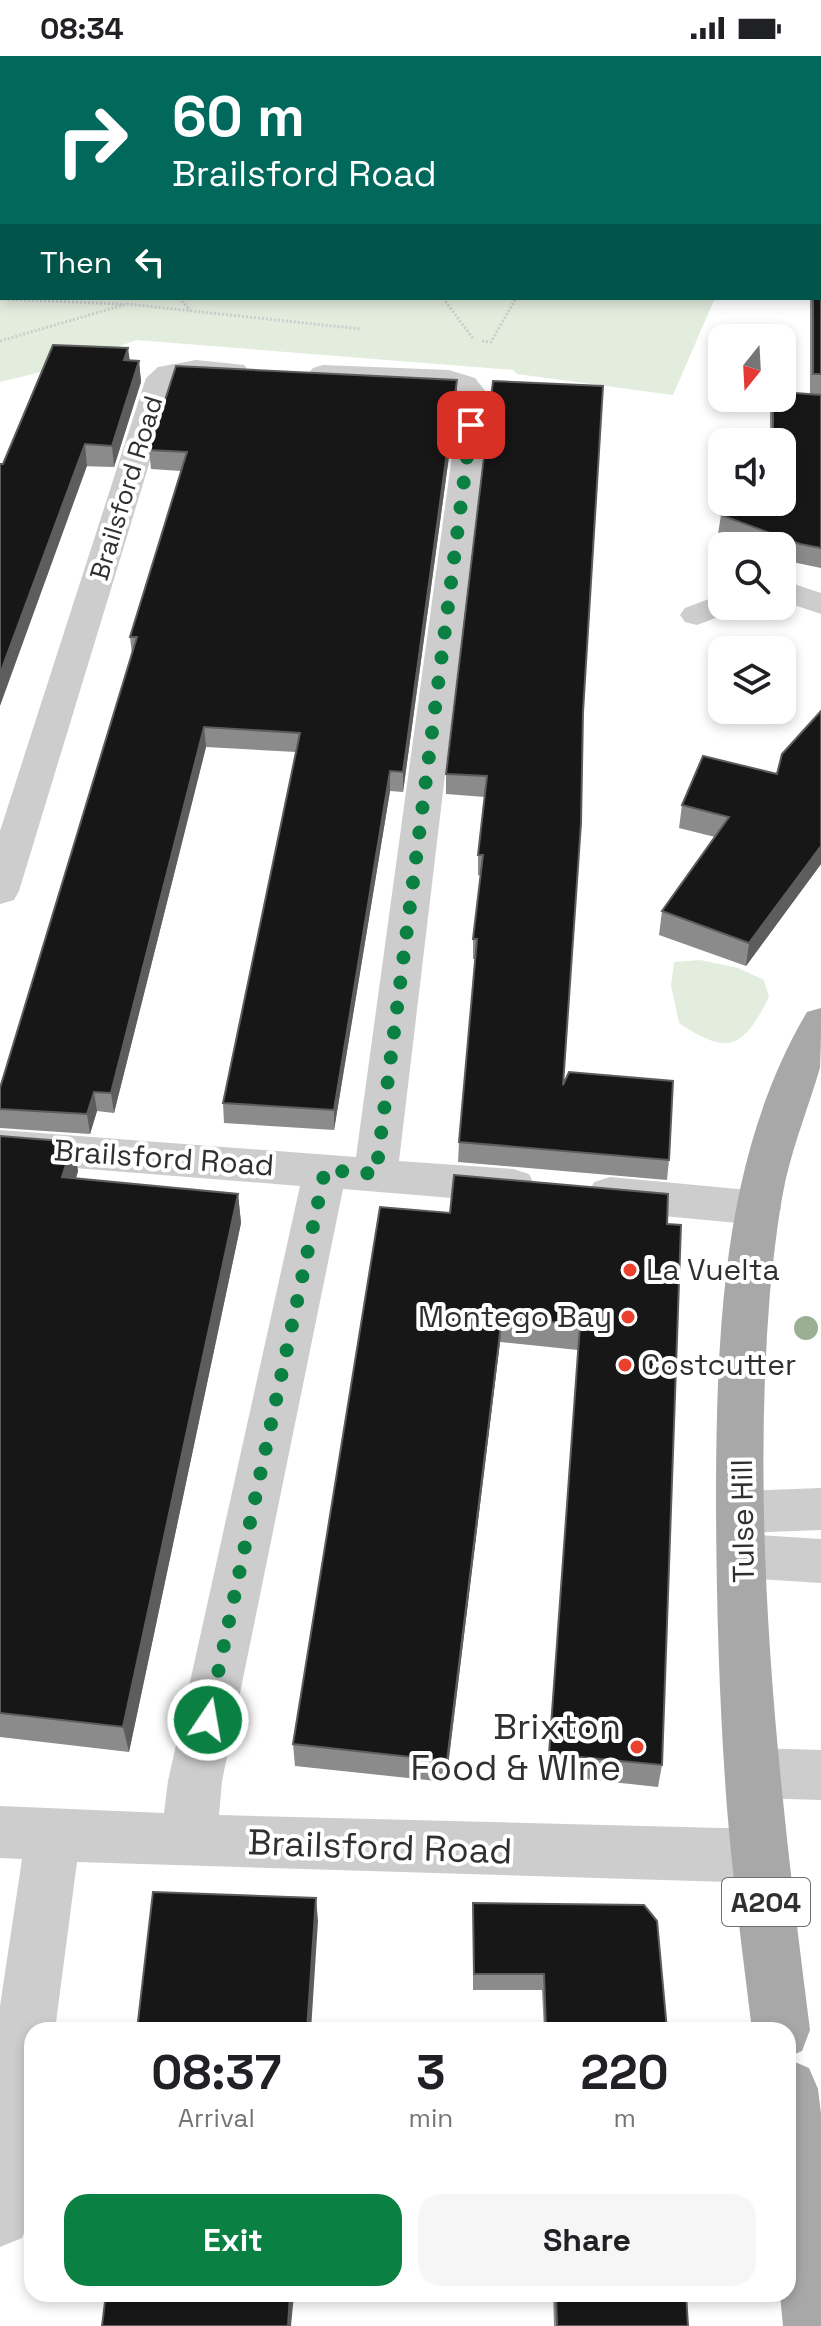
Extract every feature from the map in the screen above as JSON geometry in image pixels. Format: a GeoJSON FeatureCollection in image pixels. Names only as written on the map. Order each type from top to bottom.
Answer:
{"type":"FeatureCollection","features":[{"type":"Feature","properties":{"kind":"main road","name":"Tulse Hill"},"geometry":{"type":"LineString","coordinates":[[780,2022],[752,1773],[742,1534],[742,1386],[750,1273],[767,1156],[782,1107],[821,1022]]}},
{"type":"Feature","properties":{"kind":"main road"},"geometry":{"type":"LineString","coordinates":[[796,2159],[815,2326]]}},
{"type":"Feature","properties":{"kind":"street","name":"Brailsford Road"},"geometry":{"type":"LineString","coordinates":[[0,891],[161,378],[168,371],[187,369],[427,377],[464,383],[472,389],[475,397],[376,1174]]}},
{"type":"Feature","properties":{"kind":"street"},"geometry":{"type":"LineString","coordinates":[[796,595],[821,604]]}},
{"type":"Feature","properties":{"kind":"street","name":"Brailsford Road"},"geometry":{"type":"LineString","coordinates":[[0,1146],[376,1174],[759,1208]]}},
{"type":"Feature","properties":{"kind":"street"},"geometry":{"type":"LineString","coordinates":[[189,1841],[195,1781],[325,1170]]}},
{"type":"Feature","properties":{"kind":"street"},"geometry":{"type":"LineString","coordinates":[[742,1534],[821,1509]]}},
{"type":"Feature","properties":{"kind":"street"},"geometry":{"type":"LineString","coordinates":[[742,1534],[821,1561]]}},
{"type":"Feature","properties":{"kind":"street"},"geometry":{"type":"LineString","coordinates":[[752,1773],[821,1775]]}},
{"type":"Feature","properties":{"kind":"street","name":"Brailsford Road"},"geometry":{"type":"LineString","coordinates":[[26,1834],[760,1856]]}},
{"type":"Feature","properties":{"kind":"street"},"geometry":{"type":"LineString","coordinates":[[0,2216],[26,1834]]}},
{"type":"Feature","properties":{"kind":"path"},"geometry":{"type":"LineString","coordinates":[[25,300],[127,304],[364,329]]}},
{"type":"Feature","properties":{"kind":"path"},"geometry":{"type":"LineString","coordinates":[[181,300],[191,311]]}},
{"type":"Feature","properties":{"kind":"path"},"geometry":{"type":"LineString","coordinates":[[444,300],[474,340]]}},
{"type":"Feature","properties":{"kind":"path"},"geometry":{"type":"LineString","coordinates":[[458,338],[491,342],[515,300]]}},
{"type":"Feature","properties":{"kind":"path"},"geometry":{"type":"LineString","coordinates":[[0,341],[127,304]]}},
{"type":"Feature","properties":{"kind":"green space"},"geometry":{"type":"Polygon","coordinates":[[[0,300],[714,300],[673,395],[517,374],[513,370],[136,340],[70,365],[0,382],[0,300]]]}},
{"type":"Feature","properties":{"kind":"green space"},"geometry":{"type":"Polygon","coordinates":[[[700,960],[738,968],[764,980],[769,997],[751,1028],[733,1042],[710,1040],[679,1023],[671,985],[674,962],[700,960]]]}},
{"type":"Feature","properties":{"kind":"building"},"geometry":{"type":"Polygon","coordinates":[[[813,300],[821,300],[821,374],[813,374],[813,300]]]}},
{"type":"Feature","properties":{"kind":"building"},"geometry":{"type":"Polygon","coordinates":[[[53,345],[128,348],[124,360],[139,361],[112,446],[85,444],[0,674],[0,464],[3,464],[53,345]]]}},
{"type":"Feature","properties":{"kind":"building"},"geometry":{"type":"Polygon","coordinates":[[[176,366],[457,380],[403,772],[390,771],[334,1110],[223,1103],[300,733],[204,727],[111,1093],[94,1092],[87,1114],[0,1109],[0,1088],[137,637],[130,637],[187,452],[149,450],[176,366]]]}},
{"type":"Feature","properties":{"kind":"building"},"geometry":{"type":"Polygon","coordinates":[[[493,381],[603,386],[583,712],[581,823],[563,1085],[569,1072],[673,1081],[669,1160],[459,1142],[477,939],[473,939],[483,855],[478,855],[487,776],[446,774],[493,381]]]}},
{"type":"Feature","properties":{"kind":"building"},"geometry":{"type":"Polygon","coordinates":[[[796,393],[821,395],[821,548],[796,543],[796,532],[767,532],[724,516],[796,516],[796,428],[773,428],[773,412],[796,412],[796,393]]]}},
{"type":"Feature","properties":{"kind":"building"},"geometry":{"type":"Polygon","coordinates":[[[821,711],[821,846],[749,943],[662,911],[729,817],[682,805],[703,756],[777,774],[782,754],[821,711]]]}},
{"type":"Feature","properties":{"kind":"building"},"geometry":{"type":"Polygon","coordinates":[[[0,1136],[73,1142],[62,1177],[238,1194],[123,1727],[0,1713],[0,1136]]]}},
{"type":"Feature","properties":{"kind":"building"},"geometry":{"type":"Polygon","coordinates":[[[454,1175],[668,1194],[667,1224],[681,1225],[662,1765],[549,1754],[580,1325],[502,1317],[447,1761],[293,1744],[380,1207],[450,1213],[454,1175]]]}},
{"type":"Feature","properties":{"kind":"building"},"geometry":{"type":"Polygon","coordinates":[[[153,1892],[316,1898],[308,2022],[138,2022],[153,1892]]]}},
{"type":"Feature","properties":{"kind":"building"},"geometry":{"type":"Polygon","coordinates":[[[473,1903],[644,1905],[657,1921],[666,2022],[546,2022],[544,1974],[474,1974],[473,1903]]]}},
{"type":"Feature","properties":{"kind":"building"},"geometry":{"type":"Polygon","coordinates":[[[105,2302],[290,2302],[288,2326],[102,2326],[105,2302]]]}},
{"type":"Feature","properties":{"kind":"building"},"geometry":{"type":"Polygon","coordinates":[[[556,2302],[686,2302],[688,2326],[557,2326],[556,2302]]]}},
{"type":"Feature","properties":{"kind":"place","name":"La Vuelta"},"geometry":{"type":"Point","coordinates":[630,1270]}},
{"type":"Feature","properties":{"kind":"place","name":"Montego Bay"},"geometry":{"type":"Point","coordinates":[628,1317]}},
{"type":"Feature","properties":{"kind":"place","name":"Costcutter"},"geometry":{"type":"Point","coordinates":[625,1365]}},
{"type":"Feature","properties":{"kind":"place","name":"Brixton Food & WIne"},"geometry":{"type":"Point","coordinates":[637,1747]}},
{"type":"Feature","properties":{"kind":"route"},"geometry":{"type":"LineString","coordinates":[[208,1720],[325,1170],[376,1174],[471,425]]}}]}
